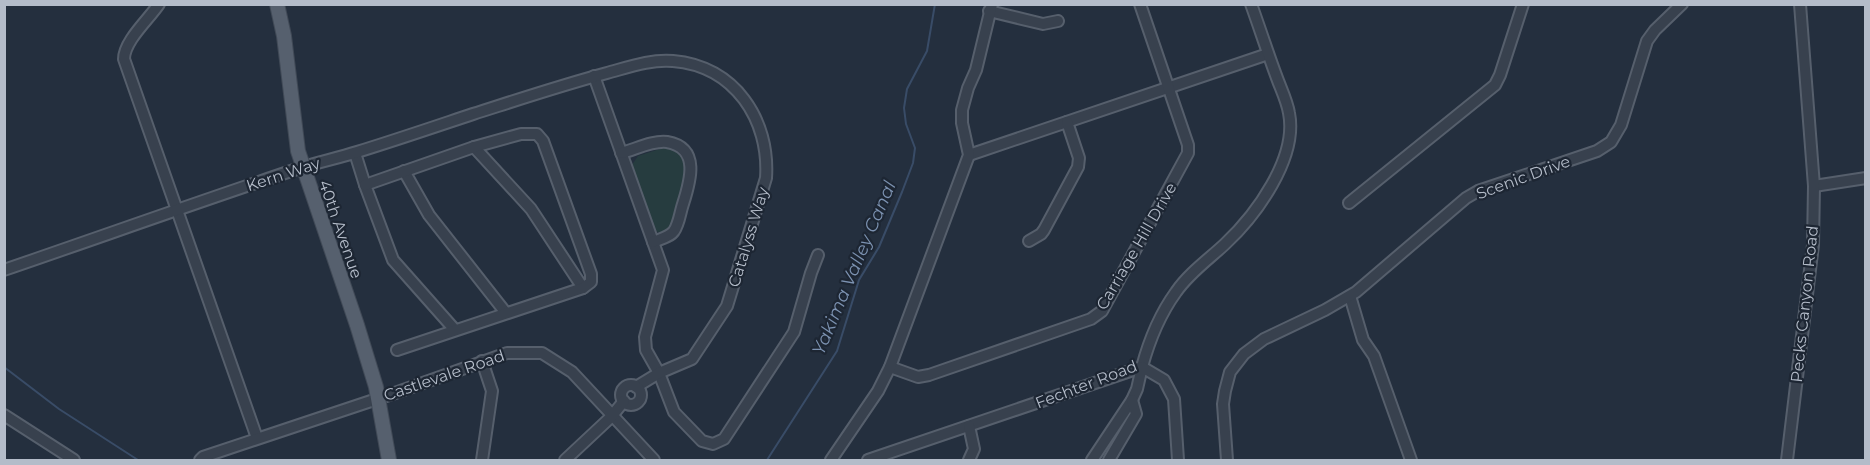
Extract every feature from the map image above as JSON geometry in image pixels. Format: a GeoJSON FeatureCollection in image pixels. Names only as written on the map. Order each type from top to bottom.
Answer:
{"type":"FeatureCollection","features":[{"type":"Feature","properties":{"kind":"main road","name":"40th Avenue"},"geometry":{"type":"LineString","coordinates":[[277,4],[284,36],[298,151],[357,325],[379,398],[389,460]]}},
{"type":"Feature","properties":{"kind":"street"},"geometry":{"type":"LineString","coordinates":[[159,4],[128,44],[124,51],[124,59],[257,438]]}},
{"type":"Feature","properties":{"kind":"street","name":"Carriage Hill Drive"},"geometry":{"type":"LineString","coordinates":[[890,367],[918,377],[929,375],[1091,319],[1102,311],[1188,153],[1188,145],[1140,4]]}},
{"type":"Feature","properties":{"kind":"street","name":"Fechter Road"},"geometry":{"type":"LineString","coordinates":[[868,460],[1142,367],[1158,323],[1177,290],[1227,242],[1263,198],[1280,168],[1290,140],[1289,113],[1251,4]]}},
{"type":"Feature","properties":{"kind":"street"},"geometry":{"type":"LineString","coordinates":[[1349,203],[1495,85],[1523,4]]}},
{"type":"Feature","properties":{"kind":"street","name":"Scenic Drive"},"geometry":{"type":"LineString","coordinates":[[1227,460],[1223,404],[1230,372],[1244,354],[1258,344],[1350,296],[1466,198],[1478,191],[1597,151],[1611,142],[1621,125],[1647,41],[1655,30],[1683,4]]}},
{"type":"Feature","properties":{"kind":"street","name":"Pecks Canyon Road"},"geometry":{"type":"LineString","coordinates":[[1787,460],[1813,245],[1814,186],[1800,4]]}},
{"type":"Feature","properties":{"kind":"street"},"geometry":{"type":"LineString","coordinates":[[831,460],[878,391],[890,367],[969,155],[962,123],[962,110],[976,70],[990,8],[1043,24],[1058,21]]}},
{"type":"Feature","properties":{"kind":"street"},"geometry":{"type":"LineString","coordinates":[[969,155],[1268,54]]}},
{"type":"Feature","properties":{"kind":"street","name":"Catalyss Way"},"geometry":{"type":"LineString","coordinates":[[563,85],[658,60],[675,61],[709,70],[731,85],[750,108],[761,129],[767,160],[764,189],[727,306],[697,354],[684,364],[659,373],[636,387],[640,392],[638,401],[633,404],[624,401],[611,417],[565,460]]}},
{"type":"Feature","properties":{"kind":"street"},"geometry":{"type":"LineString","coordinates":[[594,76],[663,270],[645,343],[651,363],[659,373],[674,412],[707,443],[713,444],[724,439],[794,332],[818,255]]}},
{"type":"Feature","properties":{"kind":"street","name":"Kern Way"},"geometry":{"type":"LineString","coordinates":[[4,270],[302,167],[355,153],[563,85]]}},
{"type":"Feature","properties":{"kind":"street"},"geometry":{"type":"LineString","coordinates":[[1029,241],[1044,230],[1078,167],[1077,150],[1067,122]]}},
{"type":"Feature","properties":{"kind":"street"},"geometry":{"type":"LineString","coordinates":[[365,185],[474,147],[521,134],[537,134],[543,141],[591,274],[591,282],[583,288],[397,350]]}},
{"type":"Feature","properties":{"kind":"street"},"geometry":{"type":"LineString","coordinates":[[621,153],[664,141],[676,146],[688,158],[691,178],[676,226],[670,236],[653,242]]}},
{"type":"Feature","properties":{"kind":"street"},"geometry":{"type":"LineString","coordinates":[[474,147],[531,209],[583,288]]}},
{"type":"Feature","properties":{"kind":"street"},"geometry":{"type":"LineString","coordinates":[[355,153],[393,260],[455,330]]}},
{"type":"Feature","properties":{"kind":"street"},"geometry":{"type":"LineString","coordinates":[[404,171],[429,215],[506,313]]}},
{"type":"Feature","properties":{"kind":"street"},"geometry":{"type":"LineString","coordinates":[[1814,186],[1866,178]]}},
{"type":"Feature","properties":{"kind":"street"},"geometry":{"type":"LineString","coordinates":[[1350,296],[1363,340],[1374,356],[1412,460]]}},
{"type":"Feature","properties":{"kind":"street","name":"Castlevale Road"},"geometry":{"type":"LineString","coordinates":[[200,460],[257,438],[507,353],[542,353],[572,372],[611,417],[654,460]]}},
{"type":"Feature","properties":{"kind":"street"},"geometry":{"type":"LineString","coordinates":[[482,361],[492,392],[482,460]]}},
{"type":"Feature","properties":{"kind":"street"},"geometry":{"type":"LineString","coordinates":[[1092,460],[1132,400],[1142,367],[1164,380],[1174,399],[1178,460]]}},
{"type":"Feature","properties":{"kind":"street"},"geometry":{"type":"LineString","coordinates":[[1109,460],[1136,414],[1132,400]]}},
{"type":"Feature","properties":{"kind":"street"},"geometry":{"type":"LineString","coordinates":[[4,415],[74,460]]}},
{"type":"Feature","properties":{"kind":"street"},"geometry":{"type":"LineString","coordinates":[[969,426],[974,449],[969,460]]}},
{"type":"Feature","properties":{"kind":"green space"},"geometry":{"type":"Polygon","coordinates":[[[663,148],[680,155],[684,161],[685,176],[673,219],[662,233],[655,231],[632,165],[638,156],[663,148]]]}},
{"type":"Feature","properties":{"kind":"waterway","name":"Yakima Valley Canal"},"geometry":{"type":"LineString","coordinates":[[767,460],[837,351],[859,280],[879,247],[913,163],[915,148],[906,124],[904,108],[907,89],[927,51],[935,4]]}},
{"type":"Feature","properties":{"kind":"waterway"},"geometry":{"type":"LineString","coordinates":[[4,367],[59,409],[138,460]]}}]}
